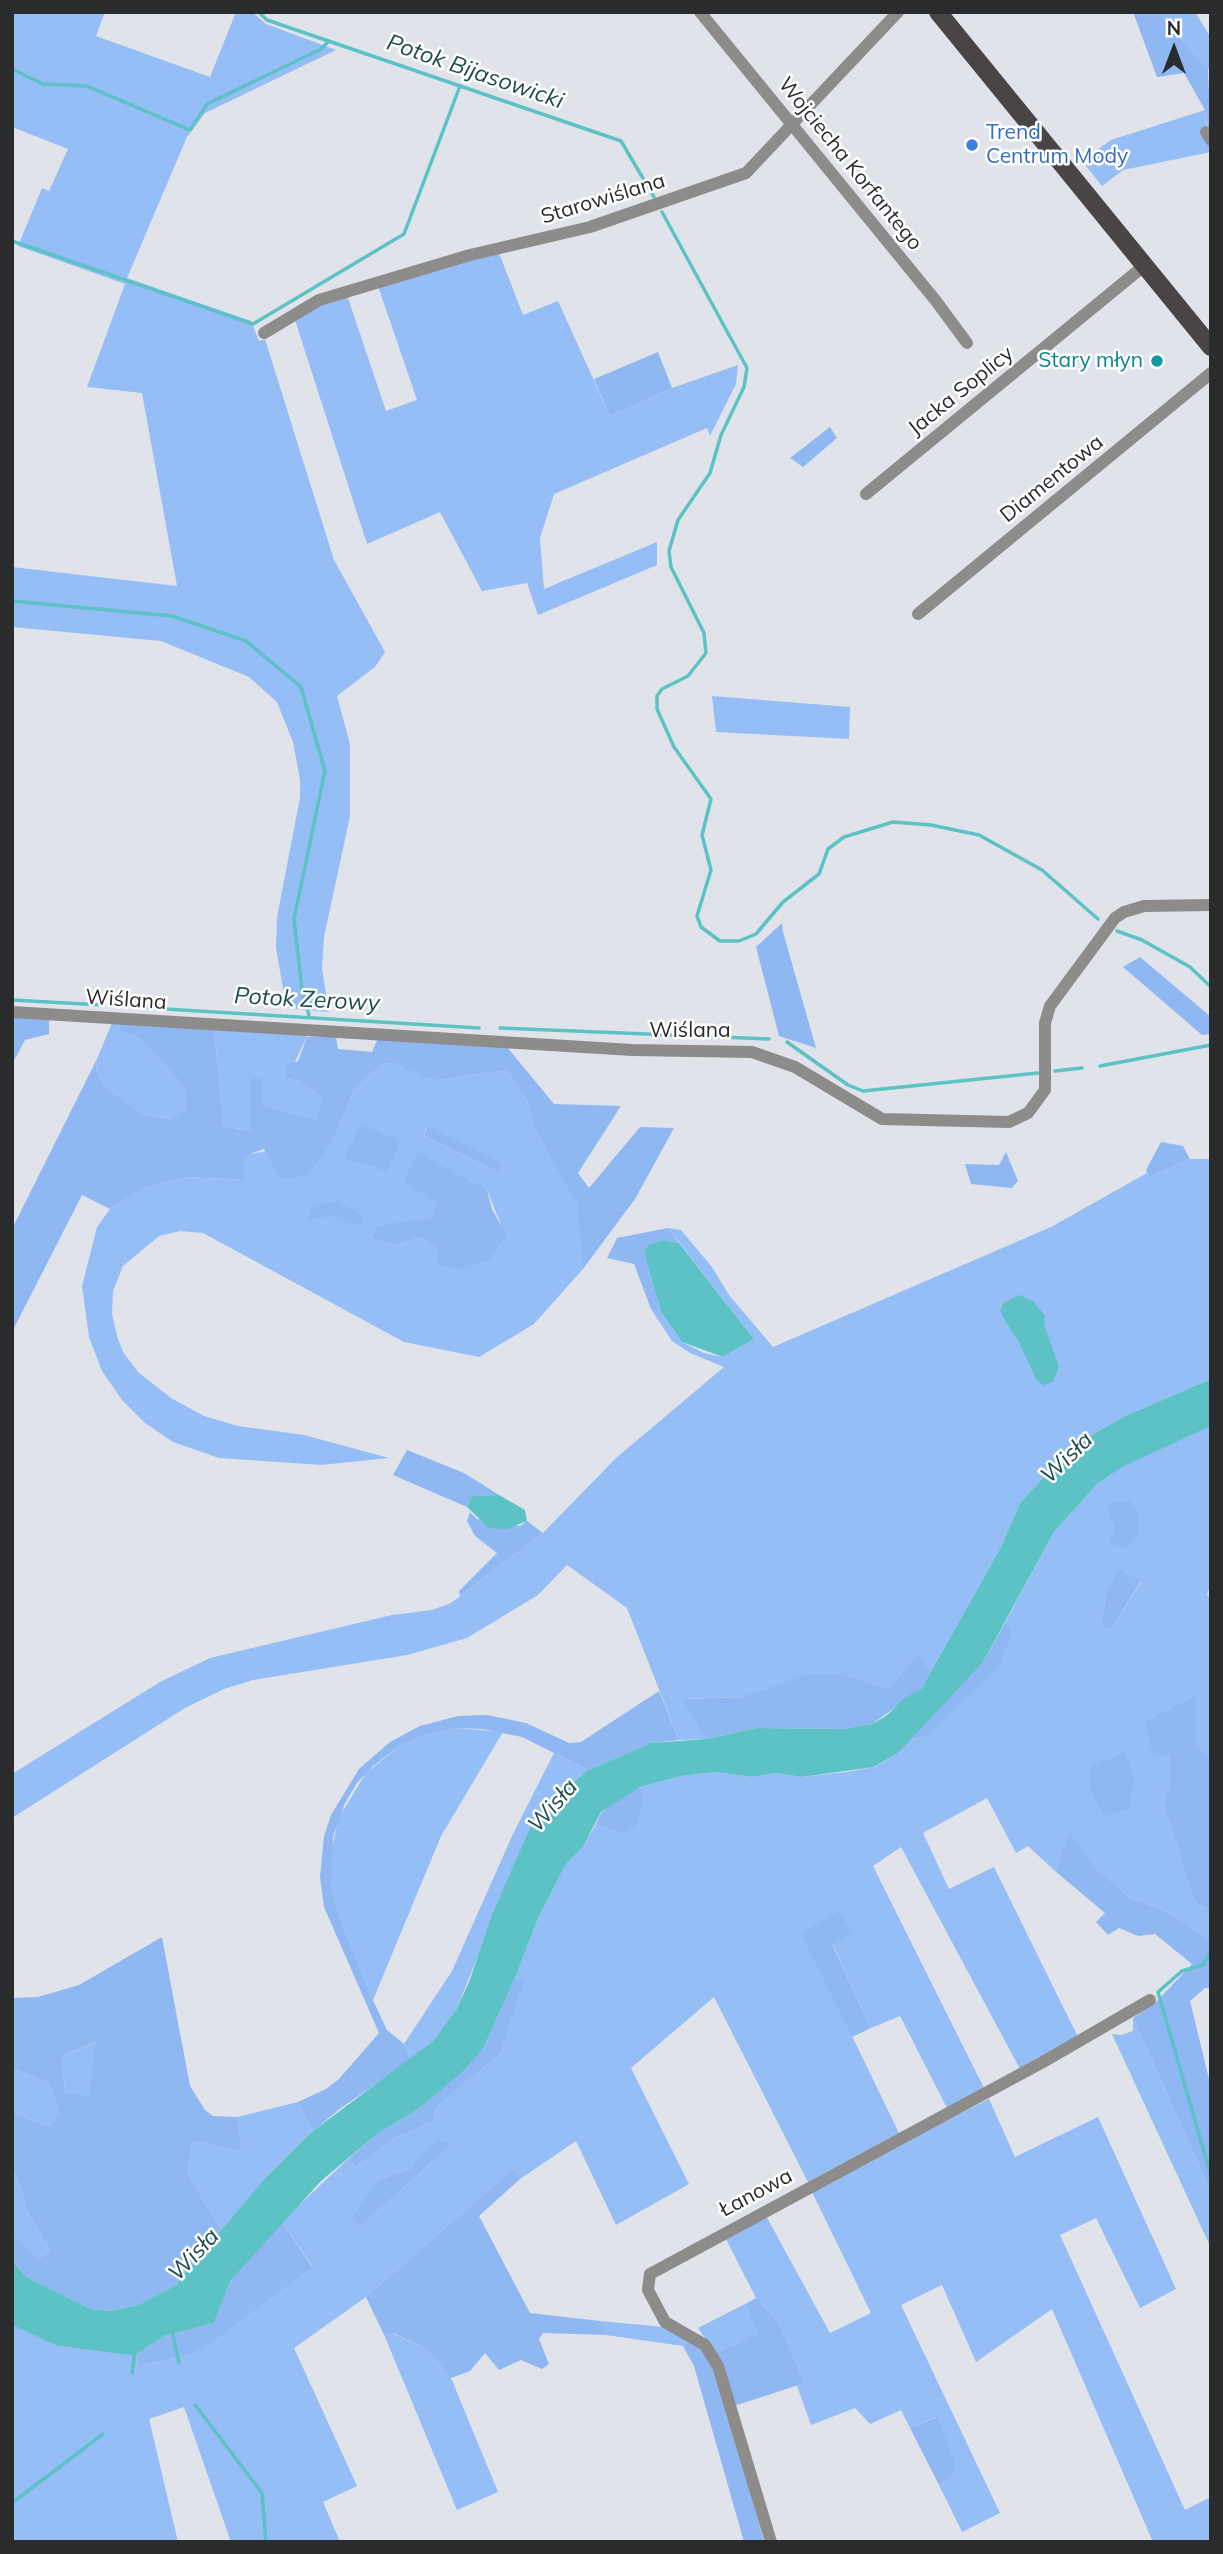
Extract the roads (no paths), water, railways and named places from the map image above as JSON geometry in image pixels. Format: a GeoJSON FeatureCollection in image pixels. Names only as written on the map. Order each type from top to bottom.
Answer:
{"type":"FeatureCollection","features":[{"type":"Feature","properties":{"kind":"main road"},"geometry":{"type":"LineString","coordinates":[[938,12],[1211,347]]}},
{"type":"Feature","properties":{"kind":"street","name":"Wojciecha Korfantego"},"geometry":{"type":"LineString","coordinates":[[699,12],[967,343]]}},
{"type":"Feature","properties":{"kind":"street","name":"Starowiślana"},"geometry":{"type":"LineString","coordinates":[[264,333],[319,300],[470,255],[590,227],[746,173],[794,126],[898,12]]}},
{"type":"Feature","properties":{"kind":"street","name":"Jacka Soplicy"},"geometry":{"type":"LineString","coordinates":[[866,494],[1145,265]]}},
{"type":"Feature","properties":{"kind":"street","name":"Diamentowa"},"geometry":{"type":"LineString","coordinates":[[918,614],[1211,373]]}},
{"type":"Feature","properties":{"kind":"street","name":"Wiślana"},"geometry":{"type":"LineString","coordinates":[[12,1012],[632,1050],[752,1052],[795,1067],[882,1119],[1009,1122],[1028,1113],[1045,1090],[1045,1023],[1050,1006],[1115,918],[1124,912],[1144,906],[1211,905]]}},
{"type":"Feature","properties":{"kind":"street","name":"Łanowa"},"geometry":{"type":"LineString","coordinates":[[771,2542],[718,2366],[705,2345],[665,2322],[648,2290],[650,2274],[1043,2062],[1150,2000]]}},
{"type":"Feature","properties":{"kind":"water"},"geometry":{"type":"Polygon","coordinates":[[[664,1240],[679,1243],[754,1339],[723,1357],[682,1342],[661,1312],[644,1253],[649,1245],[664,1240]]]}},
{"type":"Feature","properties":{"kind":"water"},"geometry":{"type":"Polygon","coordinates":[[[1019,1295],[1034,1302],[1045,1316],[1044,1325],[1059,1367],[1053,1382],[1044,1385],[1037,1381],[1000,1310],[1004,1303],[1019,1295]]]}},
{"type":"Feature","properties":{"kind":"water","name":"Wisła"},"geometry":{"type":"Polygon","coordinates":[[[1211,1379],[1211,1426],[1122,1467],[1097,1484],[1054,1532],[983,1662],[898,1753],[874,1767],[802,1777],[776,1773],[752,1777],[716,1772],[681,1776],[640,1787],[601,1812],[583,1847],[566,1864],[539,1916],[484,2047],[464,2070],[421,2107],[377,2134],[321,2181],[231,2280],[214,2323],[164,2336],[137,2354],[130,2355],[58,2346],[12,2325],[12,2260],[26,2277],[91,2309],[110,2311],[138,2305],[176,2285],[266,2177],[313,2131],[432,2042],[456,2010],[469,1982],[492,1915],[530,1828],[555,1798],[588,1770],[651,1743],[706,1739],[757,1728],[843,1729],[872,1724],[886,1716],[905,1698],[921,1689],[1001,1547],[1020,1503],[1042,1479],[1076,1446],[1097,1432],[1125,1416],[1211,1379]]]}},
{"type":"Feature","properties":{"kind":"water"},"geometry":{"type":"Polygon","coordinates":[[[499,1495],[525,1510],[527,1521],[507,1529],[489,1528],[467,1507],[472,1496],[499,1495]]]}},
{"type":"Feature","properties":{"kind":"waterway","name":"Potok Bijasowicki"},"geometry":{"type":"LineString","coordinates":[[259,12],[267,20],[621,141],[654,197]]}},
{"type":"Feature","properties":{"kind":"waterway"},"geometry":{"type":"LineString","coordinates":[[12,69],[43,84],[87,86],[190,130],[207,104],[321,49],[329,41]]}},
{"type":"Feature","properties":{"kind":"waterway"},"geometry":{"type":"LineString","coordinates":[[12,241],[253,324],[404,234],[460,86]]}},
{"type":"Feature","properties":{"kind":"waterway","name":"Potok Bijasowicki"},"geometry":{"type":"LineString","coordinates":[[662,212],[747,368],[744,387],[721,435],[710,473],[678,520],[669,551],[671,567],[704,633],[706,653],[688,676],[662,689],[657,696],[657,709],[674,747],[711,799],[702,835],[711,870],[697,916],[701,927],[720,941],[739,941],[756,934],[783,902],[819,874],[828,849],[844,837],[893,822],[931,825],[979,835],[1042,870],[1098,919]]}},
{"type":"Feature","properties":{"kind":"waterway"},"geometry":{"type":"LineString","coordinates":[[12,601],[172,616],[246,641],[301,687],[325,771],[294,919],[302,990],[309,1015]]}},
{"type":"Feature","properties":{"kind":"waterway","name":"Potok Bijasowicki"},"geometry":{"type":"LineString","coordinates":[[1117,931],[1142,940],[1190,967],[1211,987]]}},
{"type":"Feature","properties":{"kind":"waterway"},"geometry":{"type":"LineString","coordinates":[[12,1000],[102,1005]]}},
{"type":"Feature","properties":{"kind":"waterway","name":"Potok Zerowy"},"geometry":{"type":"LineString","coordinates":[[132,1007],[479,1028]]}},
{"type":"Feature","properties":{"kind":"waterway"},"geometry":{"type":"LineString","coordinates":[[500,1028],[769,1039]]}},
{"type":"Feature","properties":{"kind":"waterway"},"geometry":{"type":"LineString","coordinates":[[787,1042],[848,1085],[863,1091],[1038,1073]]}},
{"type":"Feature","properties":{"kind":"waterway"},"geometry":{"type":"LineString","coordinates":[[1100,1066],[1211,1045]]}},
{"type":"Feature","properties":{"kind":"waterway"},"geometry":{"type":"LineString","coordinates":[[1055,1071],[1082,1068]]}},
{"type":"Feature","properties":{"kind":"waterway"},"geometry":{"type":"LineString","coordinates":[[1211,1952],[1203,1965],[1182,1971],[1158,1992],[1211,2176]]}},
{"type":"Feature","properties":{"kind":"waterway"},"geometry":{"type":"LineString","coordinates":[[172,2331],[179,2363]]}},
{"type":"Feature","properties":{"kind":"waterway"},"geometry":{"type":"LineString","coordinates":[[132,2373],[135,2351]]}},
{"type":"Feature","properties":{"kind":"waterway"},"geometry":{"type":"LineString","coordinates":[[195,2405],[262,2493],[266,2542]]}},
{"type":"Feature","properties":{"kind":"waterway"},"geometry":{"type":"LineString","coordinates":[[12,2503],[103,2434]]}},
{"type":"Feature","properties":{"kind":"place","name":"Trend Centrum Mody"},"geometry":{"type":"Point","coordinates":[972,145]}},
{"type":"Feature","properties":{"kind":"place","name":"Stary młyn"},"geometry":{"type":"Point","coordinates":[1157,361]}}]}
